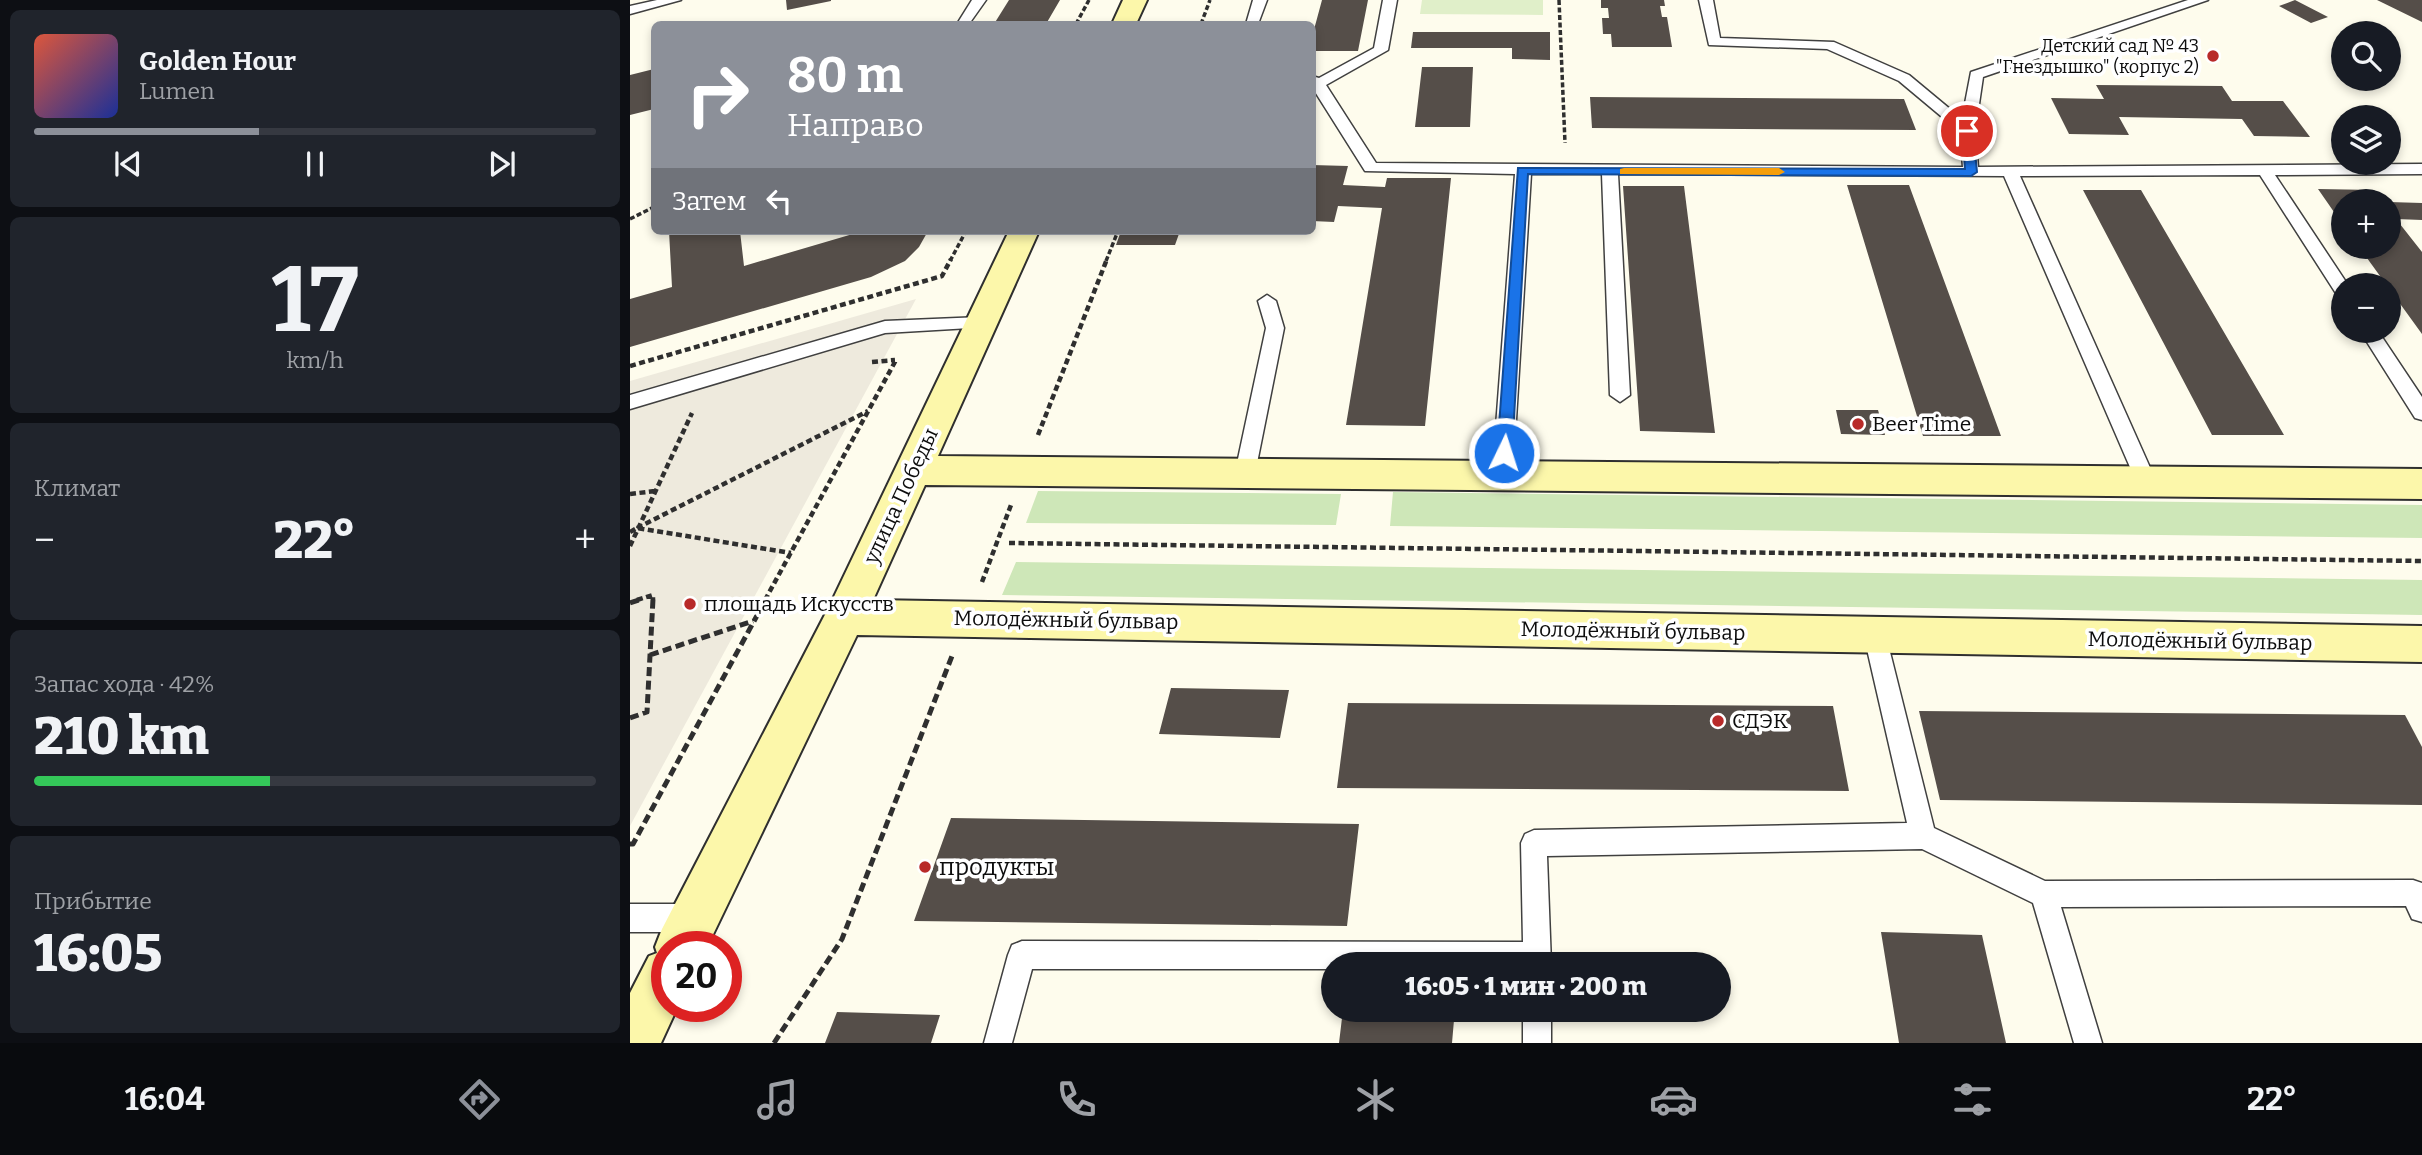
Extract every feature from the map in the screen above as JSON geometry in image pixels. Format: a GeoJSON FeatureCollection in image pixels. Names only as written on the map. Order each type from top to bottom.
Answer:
{"type":"FeatureCollection","features":[{"type":"Feature","properties":{"kind":"main road"},"geometry":{"type":"LineString","coordinates":[[1125,21],[1135,0]]}},
{"type":"Feature","properties":{"kind":"main road","name":"улица Победы"},"geometry":{"type":"LineString","coordinates":[[688,931],[845,617],[1022,235]]}},
{"type":"Feature","properties":{"kind":"main road"},"geometry":{"type":"LineString","coordinates":[[912,470],[2422,484]]}},
{"type":"Feature","properties":{"kind":"main road","name":"Молодёжный бульвар"},"geometry":{"type":"LineString","coordinates":[[845,617],[2422,644]]}},
{"type":"Feature","properties":{"kind":"main road"},"geometry":{"type":"LineString","coordinates":[[633,1043],[651,1006]]}},
{"type":"Feature","properties":{"kind":"lane"},"geometry":{"type":"LineString","coordinates":[[630,10],[674,0]]}},
{"type":"Feature","properties":{"kind":"lane"},"geometry":{"type":"LineString","coordinates":[[965,21],[979,0]]}},
{"type":"Feature","properties":{"kind":"lane"},"geometry":{"type":"LineString","coordinates":[[1253,21],[1261,0]]}},
{"type":"Feature","properties":{"kind":"lane"},"geometry":{"type":"LineString","coordinates":[[1316,82],[1381,50],[1390,0]]}},
{"type":"Feature","properties":{"kind":"lane"},"geometry":{"type":"LineString","coordinates":[[1706,0],[1714,42],[1829,45],[1905,78],[1967,131]]}},
{"type":"Feature","properties":{"kind":"lane"},"geometry":{"type":"LineString","coordinates":[[1971,172],[1967,131],[1976,75],[2201,0]]}},
{"type":"Feature","properties":{"kind":"lane"},"geometry":{"type":"LineString","coordinates":[[1316,84],[1371,168],[1971,172],[2422,169]]}},
{"type":"Feature","properties":{"kind":"lane"},"geometry":{"type":"LineString","coordinates":[[1504,453],[1523,170]]}},
{"type":"Feature","properties":{"kind":"lane"},"geometry":{"type":"LineString","coordinates":[[1610,171],[1620,395]]}},
{"type":"Feature","properties":{"kind":"lane"},"geometry":{"type":"LineString","coordinates":[[2265,171],[2331,273]]}},
{"type":"Feature","properties":{"kind":"lane"},"geometry":{"type":"LineString","coordinates":[[2010,172],[2146,481]]}},
{"type":"Feature","properties":{"kind":"lane"},"geometry":{"type":"LineString","coordinates":[[1245,473],[1275,328],[1267,301]]}},
{"type":"Feature","properties":{"kind":"lane"},"geometry":{"type":"LineString","coordinates":[[630,402],[885,327],[981,323]]}},
{"type":"Feature","properties":{"kind":"lane"},"geometry":{"type":"LineString","coordinates":[[2377,343],[2422,412]]}},
{"type":"Feature","properties":{"kind":"lane"},"geometry":{"type":"LineString","coordinates":[[1875,636],[1923,836]]}},
{"type":"Feature","properties":{"kind":"lane"},"geometry":{"type":"LineString","coordinates":[[1537,952],[1534,843],[1923,836],[2044,894],[2413,892],[2422,909]]}},
{"type":"Feature","properties":{"kind":"lane"},"geometry":{"type":"LineString","coordinates":[[2044,894],[2088,1043]]}},
{"type":"Feature","properties":{"kind":"lane"},"geometry":{"type":"LineString","coordinates":[[630,918],[683,931]]}},
{"type":"Feature","properties":{"kind":"lane"},"geometry":{"type":"LineString","coordinates":[[998,1043],[1022,955],[1321,958]]}},
{"type":"Feature","properties":{"kind":"lane"},"geometry":{"type":"LineString","coordinates":[[1537,1022],[1537,1043]]}},
{"type":"Feature","properties":{"kind":"path"},"geometry":{"type":"LineString","coordinates":[[1078,21],[1089,0]]}},
{"type":"Feature","properties":{"kind":"path"},"geometry":{"type":"LineString","coordinates":[[1201,21],[1210,0]]}},
{"type":"Feature","properties":{"kind":"path"},"geometry":{"type":"LineString","coordinates":[[1559,0],[1566,171]]}},
{"type":"Feature","properties":{"kind":"path"},"geometry":{"type":"LineString","coordinates":[[630,219],[651,208]]}},
{"type":"Feature","properties":{"kind":"path"},"geometry":{"type":"LineString","coordinates":[[630,366],[942,276],[964,235]]}},
{"type":"Feature","properties":{"kind":"path"},"geometry":{"type":"LineString","coordinates":[[1034,446],[1116,235]]}},
{"type":"Feature","properties":{"kind":"path"},"geometry":{"type":"LineString","coordinates":[[630,844],[633,844],[896,360]]}},
{"type":"Feature","properties":{"kind":"path"},"geometry":{"type":"LineString","coordinates":[[630,546],[697,403]]}},
{"type":"Feature","properties":{"kind":"path"},"geometry":{"type":"LineString","coordinates":[[630,532],[868,411]]}},
{"type":"Feature","properties":{"kind":"path"},"geometry":{"type":"LineString","coordinates":[[630,494],[655,491]]}},
{"type":"Feature","properties":{"kind":"path"},"geometry":{"type":"LineString","coordinates":[[981,584],[1014,498]]}},
{"type":"Feature","properties":{"kind":"path"},"geometry":{"type":"LineString","coordinates":[[638,528],[791,553]]}},
{"type":"Feature","properties":{"kind":"path"},"geometry":{"type":"LineString","coordinates":[[1009,543],[2422,561]]}},
{"type":"Feature","properties":{"kind":"path"},"geometry":{"type":"LineString","coordinates":[[630,603],[653,595],[647,712],[630,718]]}},
{"type":"Feature","properties":{"kind":"path"},"geometry":{"type":"LineString","coordinates":[[650,655],[754,621]]}},
{"type":"Feature","properties":{"kind":"path"},"geometry":{"type":"LineString","coordinates":[[774,1043],[842,939],[956,645]]}},
{"type":"Feature","properties":{"kind":"green space"},"geometry":{"type":"Polygon","coordinates":[[[1422,0],[1543,0],[1543,15],[1420,14],[1422,0]]]}},
{"type":"Feature","properties":{"kind":"green space"},"geometry":{"type":"Polygon","coordinates":[[[1038,491],[1341,494],[1336,525],[1026,523],[1038,491]]]}},
{"type":"Feature","properties":{"kind":"green space"},"geometry":{"type":"Polygon","coordinates":[[[1393,492],[2422,505],[2422,538],[1390,526],[1393,492]]]}},
{"type":"Feature","properties":{"kind":"green space"},"geometry":{"type":"Polygon","coordinates":[[[1016,562],[2422,580],[2422,615],[1002,595],[1016,562]]]}},
{"type":"Feature","properties":{"kind":"shaded area","name":"площадь Искусств"},"geometry":{"type":"Polygon","coordinates":[[[916,299],[630,826],[630,381],[916,299]]]}},
{"type":"Feature","properties":{"kind":"building"},"geometry":{"type":"Polygon","coordinates":[[[786,0],[831,0],[831,1],[787,10],[786,0]]]}},
{"type":"Feature","properties":{"kind":"building"},"geometry":{"type":"Polygon","coordinates":[[[1009,0],[1060,0],[1048,21],[996,21],[1009,0]]]}},
{"type":"Feature","properties":{"kind":"building"},"geometry":{"type":"Polygon","coordinates":[[[1322,0],[1368,0],[1358,51],[1316,51],[1316,22],[1322,0]]]}},
{"type":"Feature","properties":{"kind":"building"},"geometry":{"type":"Polygon","coordinates":[[[1601,0],[1664,0],[1665,6],[1660,6],[1662,17],[1667,17],[1672,47],[1612,47],[1611,34],[1603,34],[1602,18],[1609,18],[1608,8],[1601,8],[1601,0]]]}},
{"type":"Feature","properties":{"kind":"building"},"geometry":{"type":"Polygon","coordinates":[[[2295,0],[2328,17],[2311,23],[2279,6],[2295,0]]]}},
{"type":"Feature","properties":{"kind":"building"},"geometry":{"type":"Polygon","coordinates":[[[2377,0],[2422,0],[2422,22],[2377,0]]]}},
{"type":"Feature","properties":{"kind":"building"},"geometry":{"type":"Polygon","coordinates":[[[1413,32],[1550,32],[1550,60],[1512,59],[1512,48],[1411,48],[1413,32]]]}},
{"type":"Feature","properties":{"kind":"building"},"geometry":{"type":"Polygon","coordinates":[[[1422,67],[1473,67],[1470,127],[1415,127],[1422,67]]]}},
{"type":"Feature","properties":{"kind":"building"},"geometry":{"type":"Polygon","coordinates":[[[651,70],[651,110],[630,115],[630,75],[651,70]]]}},
{"type":"Feature","properties":{"kind":"building"},"geometry":{"type":"Polygon","coordinates":[[[2096,85],[2222,86],[2232,101],[2283,101],[2310,137],[2254,136],[2242,119],[2119,117],[2129,135],[2069,134],[2051,98],[2104,99],[2096,85]]]}},
{"type":"Feature","properties":{"kind":"building"},"geometry":{"type":"Polygon","coordinates":[[[1590,97],[1904,99],[1916,130],[1592,128],[1590,97]]]}},
{"type":"Feature","properties":{"kind":"building"},"geometry":{"type":"Polygon","coordinates":[[[1316,165],[1348,166],[1343,185],[1385,187],[1387,178],[1451,178],[1425,426],[1346,425],[1382,208],[1338,206],[1334,222],[1316,221],[1316,165]]]}},
{"type":"Feature","properties":{"kind":"building"},"geometry":{"type":"Polygon","coordinates":[[[1847,185],[1909,185],[2001,436],[1923,436],[1847,185]]]}},
{"type":"Feature","properties":{"kind":"building"},"geometry":{"type":"Polygon","coordinates":[[[1623,186],[1684,186],[1715,433],[1640,431],[1623,186]]]}},
{"type":"Feature","properties":{"kind":"building"},"geometry":{"type":"Polygon","coordinates":[[[2318,189],[2331,189],[2331,208],[2318,189]]]}},
{"type":"Feature","properties":{"kind":"building"},"geometry":{"type":"Polygon","coordinates":[[[2083,190],[2141,190],[2284,435],[2212,435],[2083,190]]]}},
{"type":"Feature","properties":{"kind":"building"},"geometry":{"type":"Polygon","coordinates":[[[2401,202],[2422,203],[2422,220],[2401,219],[2401,202]]]}},
{"type":"Feature","properties":{"kind":"building"},"geometry":{"type":"Polygon","coordinates":[[[2401,225],[2422,252],[2422,334],[2401,305],[2401,273],[2378,273],[2368,259],[2401,259],[2401,225]]]}},
{"type":"Feature","properties":{"kind":"building"},"geometry":{"type":"Polygon","coordinates":[[[669,235],[740,235],[744,266],[849,235],[926,235],[919,247],[905,261],[871,277],[630,347],[630,299],[672,287],[669,235]]]}},
{"type":"Feature","properties":{"kind":"building"},"geometry":{"type":"Polygon","coordinates":[[[1120,235],[1179,235],[1175,245],[1116,245],[1120,235]]]}},
{"type":"Feature","properties":{"kind":"building"},"geometry":{"type":"Polygon","coordinates":[[[1836,410],[1878,410],[1885,435],[1841,434],[1836,410]]]}},
{"type":"Feature","properties":{"kind":"building"},"geometry":{"type":"Polygon","coordinates":[[[1171,688],[1289,690],[1280,738],[1159,734],[1171,688]]]}},
{"type":"Feature","properties":{"kind":"building"},"geometry":{"type":"Polygon","coordinates":[[[1348,703],[1833,706],[1849,791],[1337,788],[1348,703]]]}},
{"type":"Feature","properties":{"kind":"building"},"geometry":{"type":"Polygon","coordinates":[[[1919,711],[2405,715],[2422,747],[2422,805],[1940,800],[1919,711]]]}},
{"type":"Feature","properties":{"kind":"building"},"geometry":{"type":"Polygon","coordinates":[[[951,818],[1359,824],[1347,926],[914,921],[951,818]]]}},
{"type":"Feature","properties":{"kind":"building"},"geometry":{"type":"Polygon","coordinates":[[[1881,932],[1982,935],[2006,1043],[1899,1043],[1881,932]]]}},
{"type":"Feature","properties":{"kind":"building"},"geometry":{"type":"Polygon","coordinates":[[[837,1012],[940,1015],[931,1043],[825,1043],[837,1012]]]}},
{"type":"Feature","properties":{"kind":"building"},"geometry":{"type":"Polygon","coordinates":[[[1342,1022],[1454,1022],[1452,1043],[1339,1043],[1342,1022]]]}},
{"type":"Feature","properties":{"kind":"slow traffic"},"geometry":{"type":"LineString","coordinates":[[1624,171],[1779,172]]}},
{"type":"Feature","properties":{"kind":"place","name":"Детский сад № 43 \"Гнездышко\" (корпус 2)"},"geometry":{"type":"Point","coordinates":[2213,56]}},
{"type":"Feature","properties":{"kind":"place","name":"Beer Time"},"geometry":{"type":"Point","coordinates":[1858,424]}},
{"type":"Feature","properties":{"kind":"place","name":"площадь Искусств"},"geometry":{"type":"Point","coordinates":[690,604]}},
{"type":"Feature","properties":{"kind":"place","name":"СДЭК"},"geometry":{"type":"Point","coordinates":[1718,721]}},
{"type":"Feature","properties":{"kind":"place","name":"продукты"},"geometry":{"type":"Point","coordinates":[925,867]}},
{"type":"Feature","properties":{"kind":"route"},"geometry":{"type":"LineString","coordinates":[[1504,453],[1523,170],[1971,172],[1967,131]]}}]}
